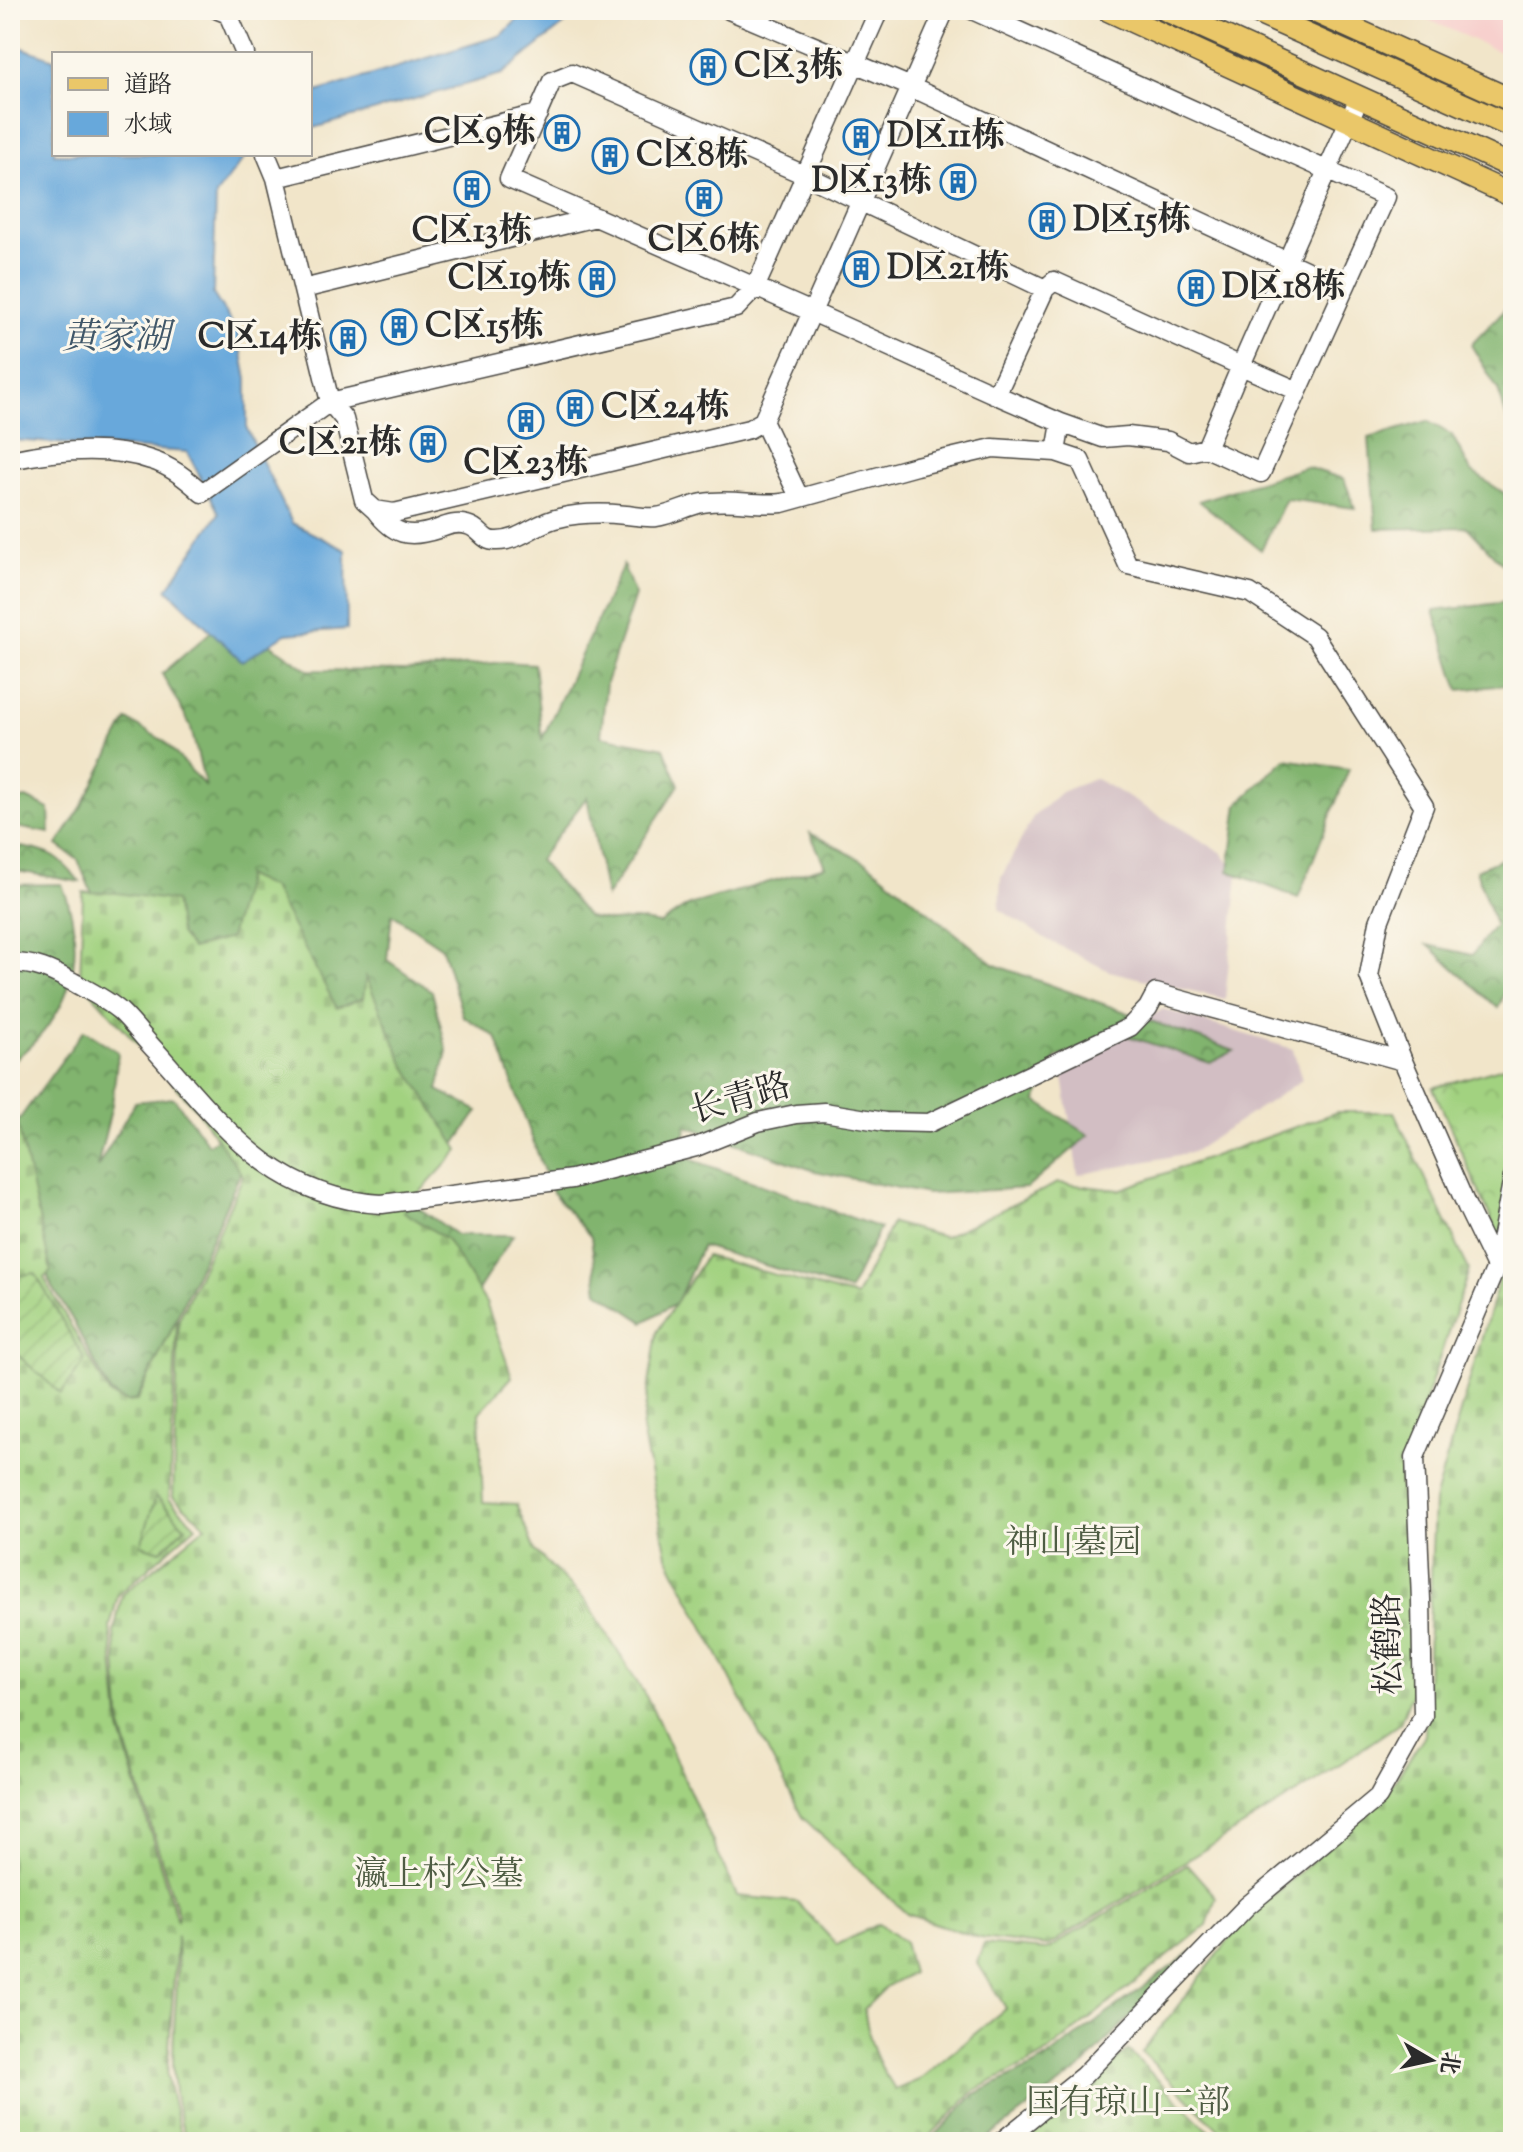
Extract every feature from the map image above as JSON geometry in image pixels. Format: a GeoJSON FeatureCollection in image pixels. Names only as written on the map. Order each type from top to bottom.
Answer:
{"type":"FeatureCollection","features":[{"type":"Feature","properties":{"kind":"main road"},"geometry":{"type":"LineString","coordinates":[[1108,10],[1513,196]]}},
{"type":"Feature","properties":{"kind":"main road"},"geometry":{"type":"LineString","coordinates":[[1166,10],[1513,167]]}},
{"type":"Feature","properties":{"kind":"main road"},"geometry":{"type":"LineString","coordinates":[[1251,10],[1513,127]]}},
{"type":"Feature","properties":{"kind":"main road"},"geometry":{"type":"LineString","coordinates":[[1312,10],[1513,101]]}},
{"type":"Feature","properties":{"kind":"street"},"geometry":{"type":"LineString","coordinates":[[218,10],[228,14],[244,52]]}},
{"type":"Feature","properties":{"kind":"street"},"geometry":{"type":"LineString","coordinates":[[729,10],[858,63],[1344,288]]}},
{"type":"Feature","properties":{"kind":"street"},"geometry":{"type":"LineString","coordinates":[[10,460],[46,454],[127,454],[152,460],[182,475],[202,493],[330,402],[736,308],[755,288],[858,63],[879,10]]}},
{"type":"Feature","properties":{"kind":"street"},"geometry":{"type":"LineString","coordinates":[[375,510],[394,513],[749,429],[763,421],[945,10]]}},
{"type":"Feature","properties":{"kind":"street"},"geometry":{"type":"LineString","coordinates":[[972,10],[1386,197],[1261,473],[1206,448],[1189,452],[1168,441],[1128,436],[1103,438],[1061,423],[509,179],[552,81],[572,73],[807,176],[1045,289]]}},
{"type":"Feature","properties":{"kind":"street"},"geometry":{"type":"LineString","coordinates":[[1206,448],[1359,98]]}},
{"type":"Feature","properties":{"kind":"street"},"geometry":{"type":"LineString","coordinates":[[276,178],[538,114]]}},
{"type":"Feature","properties":{"kind":"street"},"geometry":{"type":"LineString","coordinates":[[267,156],[276,178],[330,402],[344,419],[364,500],[397,533],[410,534],[456,523],[472,526],[492,542],[515,539],[557,518],[656,517],[703,503],[738,500],[767,504],[993,448],[1056,452],[1080,460],[1128,565],[1250,593],[1315,636],[1424,806],[1379,922],[1369,976],[1403,1061],[1496,1267]]}},
{"type":"Feature","properties":{"kind":"street"},"geometry":{"type":"LineString","coordinates":[[303,289],[596,217]]}},
{"type":"Feature","properties":{"kind":"street"},"geometry":{"type":"LineString","coordinates":[[996,395],[1045,289],[1054,281],[1298,391]]}},
{"type":"Feature","properties":{"kind":"street"},"geometry":{"type":"LineString","coordinates":[[763,421],[799,497]]}},
{"type":"Feature","properties":{"kind":"street"},"geometry":{"type":"LineString","coordinates":[[1056,452],[1061,423]]}},
{"type":"Feature","properties":{"kind":"street","name":"长青路"},"geometry":{"type":"LineString","coordinates":[[10,963],[33,963],[101,997],[121,1012],[218,1122],[253,1154],[278,1172],[351,1202],[396,1203],[572,1179],[696,1147],[758,1122],[796,1114],[824,1112],[885,1122],[929,1123],[1130,1027],[1148,1008],[1156,993],[1403,1061]]}},
{"type":"Feature","properties":{"kind":"street","name":"松鹤路"},"geometry":{"type":"LineString","coordinates":[[1001,2142],[1083,2076],[1247,1906],[1378,1797],[1423,1716],[1415,1457],[1496,1267],[1513,1177]]}},
{"type":"Feature","properties":{"kind":"shaded area"},"geometry":{"type":"Polygon","coordinates":[[[1407,10],[1513,10],[1513,58],[1407,10]]]}},
{"type":"Feature","properties":{"kind":"shaded area"},"geometry":{"type":"Polygon","coordinates":[[[1095,778],[1221,852],[1238,875],[1225,999],[1109,971],[1048,940],[999,909],[1001,878],[1033,817],[1061,792],[1095,778]]]}},
{"type":"Feature","properties":{"kind":"shaded area"},"geometry":{"type":"Polygon","coordinates":[[[1163,1009],[1293,1049],[1302,1080],[1193,1152],[1078,1175],[1062,1071],[1163,1009]]]}},
{"type":"Feature","properties":{"kind":"green space"},"geometry":{"type":"Polygon","coordinates":[[[1513,304],[1513,437],[1498,390],[1471,345],[1513,304]]]}},
{"type":"Feature","properties":{"kind":"green space"},"geometry":{"type":"Polygon","coordinates":[[[1427,421],[1452,435],[1471,471],[1513,499],[1513,575],[1467,527],[1376,529],[1369,438],[1427,421]]]}},
{"type":"Feature","properties":{"kind":"green space"},"geometry":{"type":"Polygon","coordinates":[[[1306,467],[1344,479],[1355,508],[1286,499],[1261,550],[1199,501],[1306,467]]]}},
{"type":"Feature","properties":{"kind":"green space"},"geometry":{"type":"Polygon","coordinates":[[[623,565],[635,595],[606,683],[601,736],[664,748],[679,785],[606,897],[587,797],[539,860],[588,917],[660,924],[689,905],[825,866],[810,833],[869,864],[995,965],[1234,1051],[1210,1063],[1119,1033],[1056,1058],[1036,1101],[1089,1135],[1027,1188],[927,1194],[815,1171],[687,1126],[679,1155],[880,1228],[849,1291],[702,1246],[677,1302],[644,1322],[598,1291],[591,1237],[551,1191],[496,1037],[463,1016],[442,948],[392,914],[387,960],[432,991],[447,1051],[438,1090],[478,1111],[447,1156],[405,1198],[457,1235],[513,1235],[475,1295],[242,1169],[169,1335],[136,1400],[126,1402],[111,1394],[49,1281],[34,1205],[10,1132],[84,1030],[118,1052],[112,1105],[97,1168],[135,1102],[174,1098],[208,1144],[266,1111],[103,920],[78,860],[57,845],[82,806],[127,720],[164,741],[206,787],[190,725],[162,674],[229,616],[308,670],[406,671],[505,662],[534,664],[542,739],[623,565]]]}},
{"type":"Feature","properties":{"kind":"green space"},"geometry":{"type":"Polygon","coordinates":[[[1513,575],[1513,690],[1505,685],[1459,690],[1434,611],[1507,602],[1513,575]]]}},
{"type":"Feature","properties":{"kind":"green space"},"geometry":{"type":"Polygon","coordinates":[[[1285,759],[1349,769],[1298,898],[1229,871],[1238,804],[1285,759]]]}},
{"type":"Feature","properties":{"kind":"green space"},"geometry":{"type":"Polygon","coordinates":[[[26,798],[49,809],[50,833],[10,826],[10,801],[26,798]]]}},
{"type":"Feature","properties":{"kind":"green space"},"geometry":{"type":"Polygon","coordinates":[[[21,847],[55,857],[80,882],[10,870],[10,851],[21,847]]]}},
{"type":"Feature","properties":{"kind":"green space"},"geometry":{"type":"Polygon","coordinates":[[[1504,858],[1513,869],[1513,975],[1498,1008],[1428,945],[1472,955],[1495,925],[1476,870],[1504,858]]]}},
{"type":"Feature","properties":{"kind":"green space","name":"瀛上村公墓"},"geometry":{"type":"Polygon","coordinates":[[[246,876],[272,888],[337,1008],[363,998],[366,977],[404,1064],[459,1150],[403,1211],[446,1239],[486,1303],[512,1377],[479,1413],[483,1502],[516,1504],[535,1551],[586,1601],[650,1703],[737,1896],[797,1902],[837,1945],[879,1924],[904,1942],[912,1973],[887,1986],[864,2009],[874,2051],[895,2090],[919,2080],[1006,2008],[977,1962],[984,1944],[1046,1950],[1187,1864],[1216,1897],[1207,1925],[1043,2056],[975,2090],[924,2142],[188,2142],[179,2117],[173,2065],[177,1935],[167,2076],[185,2142],[10,2142],[10,1090],[51,1271],[44,1278],[110,1395],[126,1402],[137,1401],[177,1319],[169,1499],[196,1526],[118,1595],[110,1627],[120,1730],[177,1921],[178,1914],[121,1727],[114,1632],[122,1595],[206,1526],[173,1497],[179,1319],[243,1176],[197,1110],[80,980],[83,892],[175,901],[180,934],[192,949],[230,938],[246,876]]]}},
{"type":"Feature","properties":{"kind":"green space"},"geometry":{"type":"Polygon","coordinates":[[[62,884],[74,936],[74,960],[69,983],[61,1005],[48,1026],[10,1063],[10,885],[62,884]]]}},
{"type":"Feature","properties":{"kind":"green space"},"geometry":{"type":"Polygon","coordinates":[[[1513,1064],[1513,1222],[1504,1248],[1433,1088],[1513,1064]]]}},
{"type":"Feature","properties":{"kind":"green space","name":"神山墓园"},"geometry":{"type":"Polygon","coordinates":[[[1337,1112],[1394,1112],[1469,1270],[1399,1478],[1417,1613],[1418,1678],[1400,1723],[1300,1791],[1047,1946],[980,1938],[907,1914],[802,1817],[667,1556],[642,1430],[657,1332],[706,1256],[856,1297],[892,1223],[944,1237],[1058,1183],[1119,1190],[1337,1112]]]}},
{"type":"Feature","properties":{"kind":"green space"},"geometry":{"type":"Polygon","coordinates":[[[1513,1232],[1513,2142],[1231,2142],[1142,2052],[1244,1921],[1382,1800],[1425,1735],[1434,1501],[1513,1232]]]}},
{"type":"Feature","properties":{"kind":"green space"},"geometry":{"type":"Polygon","coordinates":[[[35,1273],[85,1360],[61,1394],[10,1348],[10,1277],[35,1273]]]}},
{"type":"Feature","properties":{"kind":"green space"},"geometry":{"type":"Polygon","coordinates":[[[156,1496],[185,1527],[161,1551],[141,1545],[156,1496]]]}},
{"type":"Feature","properties":{"kind":"green space"},"geometry":{"type":"Polygon","coordinates":[[[1195,1949],[1080,2069],[983,2142],[929,2142],[975,2094],[1043,2061],[1195,1949]]]}},
{"type":"Feature","properties":{"kind":"green space","name":"国有琼山二部"},"geometry":{"type":"Polygon","coordinates":[[[1128,2050],[1220,2142],[1020,2142],[1057,2116],[1128,2050]]]}},
{"type":"Feature","properties":{"kind":"water"},"geometry":{"type":"Polygon","coordinates":[[[527,10],[582,10],[502,74],[312,128],[312,93],[502,35],[527,10]]]}},
{"type":"Feature","properties":{"kind":"water","name":"黄家湖"},"geometry":{"type":"Polygon","coordinates":[[[17,46],[52,58],[52,156],[245,156],[216,195],[213,294],[238,333],[247,379],[247,429],[292,523],[346,550],[347,629],[286,634],[242,661],[167,589],[219,513],[187,452],[10,440],[10,52],[17,46]]]}},
{"type":"Feature","properties":{"kind":"place","name":"C区3栋"},"geometry":{"type":"Point","coordinates":[708,67]}},
{"type":"Feature","properties":{"kind":"place","name":"C区9栋"},"geometry":{"type":"Point","coordinates":[562,133]}},
{"type":"Feature","properties":{"kind":"place","name":"D区11栋"},"geometry":{"type":"Point","coordinates":[861,137]}},
{"type":"Feature","properties":{"kind":"place","name":"C区8栋"},"geometry":{"type":"Point","coordinates":[610,156]}},
{"type":"Feature","properties":{"kind":"place","name":"D区13栋"},"geometry":{"type":"Point","coordinates":[958,182]}},
{"type":"Feature","properties":{"kind":"place","name":"C区13栋"},"geometry":{"type":"Point","coordinates":[472,189]}},
{"type":"Feature","properties":{"kind":"place","name":"C区6栋"},"geometry":{"type":"Point","coordinates":[704,198]}},
{"type":"Feature","properties":{"kind":"place","name":"D区15栋"},"geometry":{"type":"Point","coordinates":[1047,221]}},
{"type":"Feature","properties":{"kind":"place","name":"D区21栋"},"geometry":{"type":"Point","coordinates":[861,269]}},
{"type":"Feature","properties":{"kind":"place","name":"C区19栋"},"geometry":{"type":"Point","coordinates":[597,279]}},
{"type":"Feature","properties":{"kind":"place","name":"D区18栋"},"geometry":{"type":"Point","coordinates":[1196,288]}},
{"type":"Feature","properties":{"kind":"place","name":"C区15栋"},"geometry":{"type":"Point","coordinates":[399,327]}},
{"type":"Feature","properties":{"kind":"place","name":"C区14栋"},"geometry":{"type":"Point","coordinates":[348,338]}},
{"type":"Feature","properties":{"kind":"place","name":"C区24栋"},"geometry":{"type":"Point","coordinates":[575,408]}},
{"type":"Feature","properties":{"kind":"place","name":"C区23栋"},"geometry":{"type":"Point","coordinates":[526,421]}},
{"type":"Feature","properties":{"kind":"place","name":"C区21栋"},"geometry":{"type":"Point","coordinates":[428,444]}}]}
